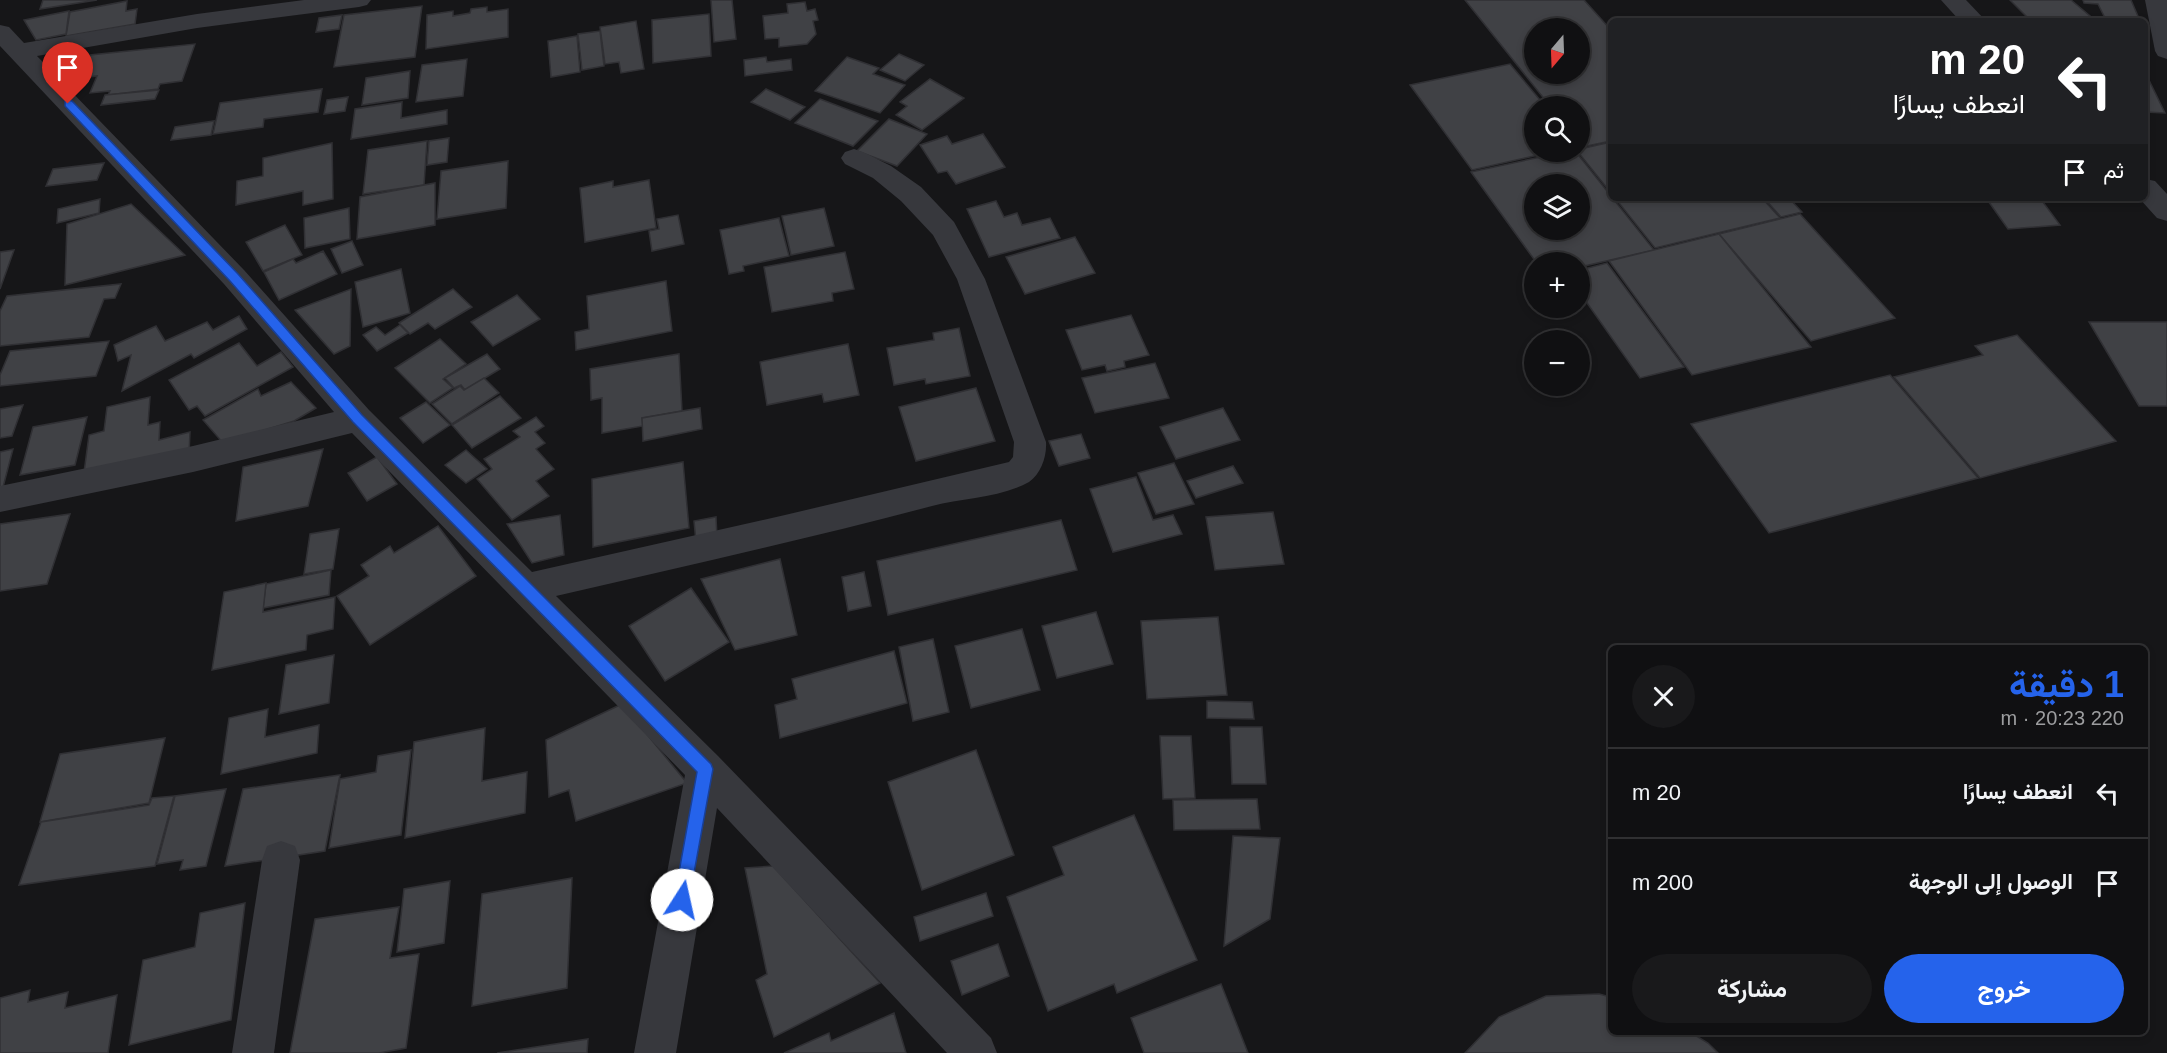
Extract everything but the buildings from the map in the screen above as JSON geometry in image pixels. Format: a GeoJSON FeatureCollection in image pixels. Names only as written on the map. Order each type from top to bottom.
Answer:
{"type":"FeatureCollection","features":[{"type":"Feature","properties":{"kind":"street"},"geometry":{"type":"LineString","coordinates":[[10,42],[359,0]]}},
{"type":"Feature","properties":{"kind":"street"},"geometry":{"type":"LineString","coordinates":[[1953,0],[1971,18]]}},
{"type":"Feature","properties":{"kind":"street"},"geometry":{"type":"LineString","coordinates":[[2157,0],[2167,51]]}},
{"type":"Feature","properties":{"kind":"street"},"geometry":{"type":"LineString","coordinates":[[10,42],[234,278],[358,419],[705,769],[976,1053]]}},
{"type":"Feature","properties":{"kind":"street"},"geometry":{"type":"LineString","coordinates":[[525,588],[844,516],[1005,476],[1020,471],[1027,462],[1030,442],[971,279],[944,229],[911,194],[882,172],[854,158]]}},
{"type":"Feature","properties":{"kind":"street"},"geometry":{"type":"LineString","coordinates":[[2148,191],[2167,211]]}},
{"type":"Feature","properties":{"kind":"street"},"geometry":{"type":"LineString","coordinates":[[0,499],[193,459],[358,419]]}},
{"type":"Feature","properties":{"kind":"street"},"geometry":{"type":"LineString","coordinates":[[655,1053],[705,769]]}},
{"type":"Feature","properties":{"kind":"street"},"geometry":{"type":"LineString","coordinates":[[253,1053],[281,860]]}},
{"type":"Feature","properties":{"kind":"route"},"geometry":{"type":"LineString","coordinates":[[68,104],[234,278],[358,419],[705,769],[682,900]]}}]}
